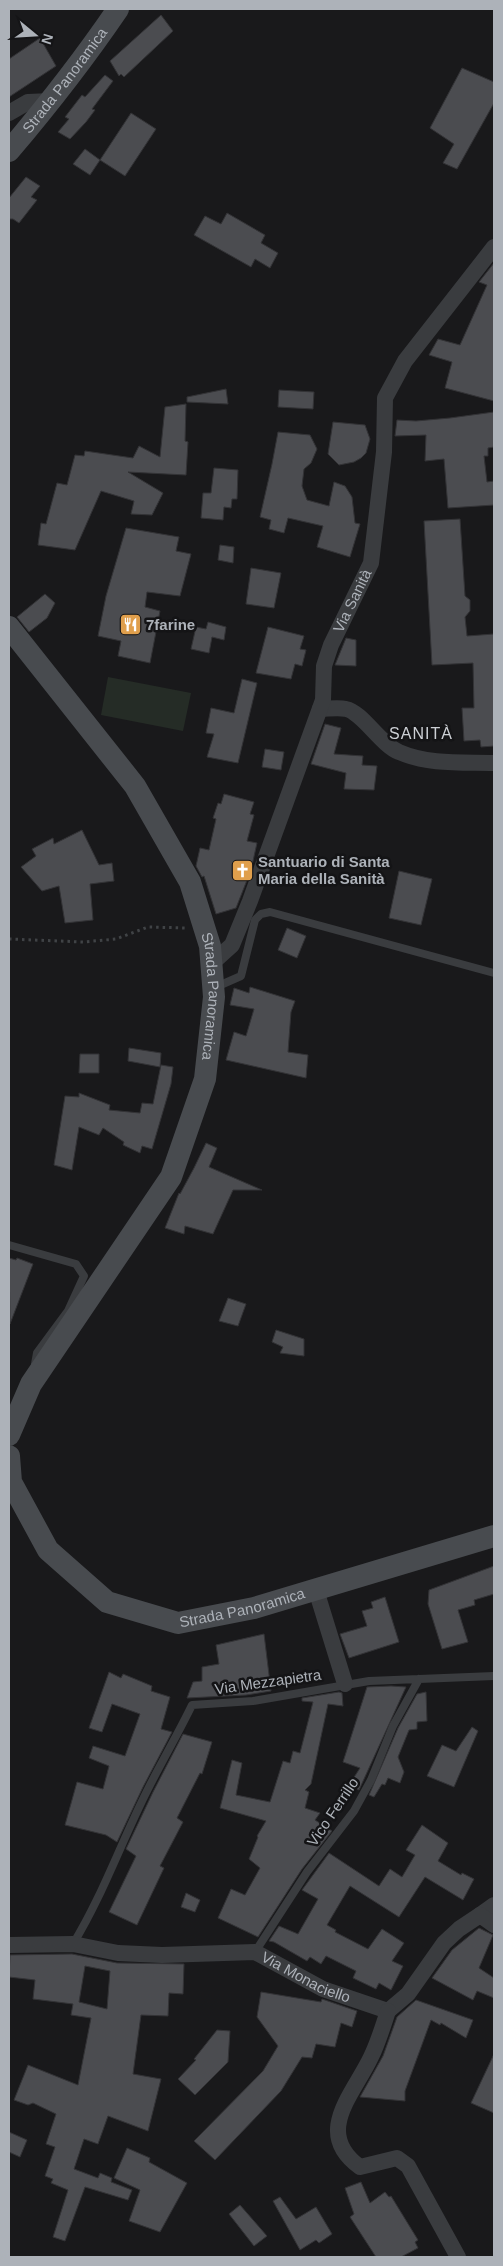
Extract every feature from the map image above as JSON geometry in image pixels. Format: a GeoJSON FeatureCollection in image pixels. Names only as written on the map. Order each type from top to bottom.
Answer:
{"type":"FeatureCollection","features":[{"type":"Feature","properties":{"kind":"main road","name":"Strada Panoramica"},"geometry":{"type":"LineString","coordinates":[[9,150],[51,101],[92,48],[118,9]]}},
{"type":"Feature","properties":{"kind":"main road","name":"Strada Panoramica"},"geometry":{"type":"LineString","coordinates":[[9,627],[135,786],[190,882],[210,946],[214,988],[205,1079],[171,1177],[33,1382],[9,1435]]}},
{"type":"Feature","properties":{"kind":"main road","name":"Strada Panoramica"},"geometry":{"type":"LineString","coordinates":[[9,1456],[10,1482],[48,1550],[107,1602],[178,1623],[254,1608],[494,1536]]}},
{"type":"Feature","properties":{"kind":"street"},"geometry":{"type":"LineString","coordinates":[[9,113],[28,102],[51,101]]}},
{"type":"Feature","properties":{"kind":"street","name":"Via Sanità"},"geometry":{"type":"LineString","coordinates":[[211,964],[232,945],[250,901],[324,700],[324,666],[331,645],[371,563],[384,452],[385,398],[405,361],[494,247]]}},
{"type":"Feature","properties":{"kind":"street"},"geometry":{"type":"LineString","coordinates":[[320,709],[348,709],[398,752],[422,760],[494,763]]}},
{"type":"Feature","properties":{"kind":"street"},"geometry":{"type":"LineString","coordinates":[[316,1590],[345,1684]]}},
{"type":"Feature","properties":{"kind":"street"},"geometry":{"type":"LineString","coordinates":[[458,2257],[408,2166],[397,2158],[360,2167],[346,2157],[337,2134],[339,2116],[371,2058],[388,2010],[408,1994],[444,1943],[494,1905]]}},
{"type":"Feature","properties":{"kind":"street"},"geometry":{"type":"LineString","coordinates":[[480,1915],[494,1925]]}},
{"type":"Feature","properties":{"kind":"street","name":"Via Monaciello"},"geometry":{"type":"LineString","coordinates":[[9,1945],[73,1944],[118,1953],[162,1955],[255,1952],[323,1989],[388,2010]]}},
{"type":"Feature","properties":{"kind":"lane"},"geometry":{"type":"LineString","coordinates":[[214,988],[241,976],[255,920],[261,914],[270,912],[494,973]]}},
{"type":"Feature","properties":{"kind":"lane"},"geometry":{"type":"LineString","coordinates":[[9,1245],[76,1264],[84,1276],[68,1311],[37,1353],[33,1382]]}},
{"type":"Feature","properties":{"kind":"lane","name":"Via Mezzapietra"},"geometry":{"type":"LineString","coordinates":[[73,1944],[94,1907],[148,1789],[167,1757],[192,1705],[253,1701],[369,1681],[494,1676]]}},
{"type":"Feature","properties":{"kind":"lane","name":"Vico Ferrillo"},"geometry":{"type":"LineString","coordinates":[[255,1952],[307,1872],[354,1811],[381,1760],[393,1726],[419,1679]]}},
{"type":"Feature","properties":{"kind":"path"},"geometry":{"type":"LineString","coordinates":[[9,939],[83,942],[116,939],[148,927],[204,928]]}},
{"type":"Feature","properties":{"kind":"shaded area"},"geometry":{"type":"Polygon","coordinates":[[[108,677],[191,693],[183,731],[101,715],[108,677]]]}},
{"type":"Feature","properties":{"kind":"building"},"geometry":{"type":"Polygon","coordinates":[[[161,15],[173,31],[124,77],[121,74],[119,76],[110,61],[161,15]]]}},
{"type":"Feature","properties":{"kind":"building"},"geometry":{"type":"Polygon","coordinates":[[[40,38],[56,66],[9,97],[9,59],[40,38]]]}},
{"type":"Feature","properties":{"kind":"building"},"geometry":{"type":"Polygon","coordinates":[[[462,68],[494,82],[494,103],[457,169],[443,163],[454,144],[430,128],[462,68]]]}},
{"type":"Feature","properties":{"kind":"building"},"geometry":{"type":"Polygon","coordinates":[[[105,75],[113,81],[92,109],[95,110],[86,122],[70,139],[58,132],[69,119],[65,117],[82,95],[85,97],[105,75]]]}},
{"type":"Feature","properties":{"kind":"building"},"geometry":{"type":"Polygon","coordinates":[[[131,113],[156,129],[125,176],[100,160],[131,113]]]}},
{"type":"Feature","properties":{"kind":"building"},"geometry":{"type":"Polygon","coordinates":[[[85,149],[100,160],[90,175],[73,164],[85,149]]]}},
{"type":"Feature","properties":{"kind":"building"},"geometry":{"type":"Polygon","coordinates":[[[26,177],[40,186],[31,197],[37,200],[19,223],[9,219],[9,198],[26,177]]]}},
{"type":"Feature","properties":{"kind":"building"},"geometry":{"type":"Polygon","coordinates":[[[227,213],[265,235],[261,243],[278,253],[270,268],[255,259],[251,267],[194,235],[205,216],[221,224],[227,213]]]}},
{"type":"Feature","properties":{"kind":"building"},"geometry":{"type":"Polygon","coordinates":[[[494,263],[494,401],[445,388],[452,362],[429,355],[438,339],[460,345],[487,285],[479,282],[494,263]]]}},
{"type":"Feature","properties":{"kind":"building"},"geometry":{"type":"Polygon","coordinates":[[[226,389],[228,404],[187,402],[187,397],[226,389]]]}},
{"type":"Feature","properties":{"kind":"building"},"geometry":{"type":"Polygon","coordinates":[[[279,390],[314,392],[313,409],[278,407],[279,390]]]}},
{"type":"Feature","properties":{"kind":"building"},"geometry":{"type":"Polygon","coordinates":[[[186,404],[185,441],[188,442],[186,475],[128,472],[163,493],[152,515],[131,514],[134,501],[101,491],[75,550],[38,545],[41,523],[46,524],[57,483],[67,485],[75,455],[84,456],[85,451],[133,458],[139,446],[160,457],[165,407],[186,404]]]}},
{"type":"Feature","properties":{"kind":"building"},"geometry":{"type":"Polygon","coordinates":[[[494,412],[494,447],[488,448],[488,456],[484,456],[487,482],[494,481],[494,505],[448,508],[444,459],[425,461],[426,435],[395,436],[397,420],[416,421],[494,412]]]}},
{"type":"Feature","properties":{"kind":"building"},"geometry":{"type":"Polygon","coordinates":[[[333,422],[365,425],[370,439],[366,453],[361,458],[354,462],[339,465],[328,454],[333,422]]]}},
{"type":"Feature","properties":{"kind":"building"},"geometry":{"type":"Polygon","coordinates":[[[278,432],[310,435],[317,449],[311,463],[304,469],[302,486],[307,500],[329,506],[334,482],[345,486],[352,497],[355,523],[360,524],[350,557],[317,547],[323,526],[288,518],[284,533],[269,529],[271,520],[260,517],[278,432]]]}},
{"type":"Feature","properties":{"kind":"building"},"geometry":{"type":"Polygon","coordinates":[[[214,468],[238,470],[237,499],[232,499],[231,508],[224,507],[223,520],[201,518],[203,493],[211,493],[214,468]]]}},
{"type":"Feature","properties":{"kind":"building"},"geometry":{"type":"Polygon","coordinates":[[[460,519],[465,596],[470,600],[470,611],[465,617],[467,636],[494,634],[494,746],[481,747],[480,740],[464,741],[462,708],[474,708],[473,663],[432,665],[424,521],[460,519]]]}},
{"type":"Feature","properties":{"kind":"building"},"geometry":{"type":"Polygon","coordinates":[[[126,528],[179,537],[176,551],[191,554],[180,596],[147,592],[145,607],[160,611],[150,663],[118,656],[121,641],[98,636],[106,596],[126,528]]]}},
{"type":"Feature","properties":{"kind":"building"},"geometry":{"type":"Polygon","coordinates":[[[220,545],[234,547],[233,563],[218,560],[220,545]]]}},
{"type":"Feature","properties":{"kind":"building"},"geometry":{"type":"Polygon","coordinates":[[[251,568],[281,573],[274,608],[246,604],[251,568]]]}},
{"type":"Feature","properties":{"kind":"building"},"geometry":{"type":"Polygon","coordinates":[[[45,594],[55,603],[47,618],[29,632],[17,617],[45,594]]]}},
{"type":"Feature","properties":{"kind":"building"},"geometry":{"type":"Polygon","coordinates":[[[208,622],[226,627],[224,640],[212,637],[209,653],[191,649],[196,627],[206,629],[208,622]]]}},
{"type":"Feature","properties":{"kind":"building"},"geometry":{"type":"Polygon","coordinates":[[[268,627],[304,636],[300,649],[306,650],[302,666],[295,664],[291,679],[256,673],[268,627]]]}},
{"type":"Feature","properties":{"kind":"building"},"geometry":{"type":"Polygon","coordinates":[[[346,638],[356,640],[356,666],[335,665],[346,638]]]}},
{"type":"Feature","properties":{"kind":"building"},"geometry":{"type":"Polygon","coordinates":[[[242,679],[257,683],[238,763],[207,757],[214,734],[206,733],[211,708],[234,713],[242,679]]]}},
{"type":"Feature","properties":{"kind":"building"},"geometry":{"type":"Polygon","coordinates":[[[325,724],[341,728],[334,754],[363,756],[362,765],[377,766],[374,790],[344,789],[346,773],[311,764],[325,724]]]}},
{"type":"Feature","properties":{"kind":"building"},"geometry":{"type":"Polygon","coordinates":[[[265,749],[284,752],[281,770],[262,767],[265,749]]]}},
{"type":"Feature","properties":{"kind":"building"},"geometry":{"type":"Polygon","coordinates":[[[224,794],[254,802],[250,814],[254,815],[247,841],[257,843],[251,870],[236,908],[216,914],[204,876],[202,877],[196,866],[200,848],[209,850],[216,819],[213,818],[218,803],[221,804],[224,794]]]}},
{"type":"Feature","properties":{"kind":"building"},"geometry":{"type":"Polygon","coordinates":[[[82,830],[99,865],[112,863],[114,881],[90,884],[93,920],[65,923],[59,886],[42,891],[21,867],[36,856],[32,849],[53,838],[54,844],[82,830]]]}},
{"type":"Feature","properties":{"kind":"building"},"geometry":{"type":"Polygon","coordinates":[[[399,871],[432,879],[421,925],[389,918],[399,871]]]}},
{"type":"Feature","properties":{"kind":"building"},"geometry":{"type":"Polygon","coordinates":[[[287,928],[306,936],[297,958],[278,950],[287,928]]]}},
{"type":"Feature","properties":{"kind":"building"},"geometry":{"type":"Polygon","coordinates":[[[250,987],[295,1001],[291,1012],[288,1052],[308,1055],[306,1078],[226,1060],[234,1032],[246,1036],[254,1009],[230,1005],[234,988],[249,993],[250,987]]]}},
{"type":"Feature","properties":{"kind":"building"},"geometry":{"type":"Polygon","coordinates":[[[129,1048],[161,1053],[160,1067],[128,1061],[129,1048]]]}},
{"type":"Feature","properties":{"kind":"building"},"geometry":{"type":"Polygon","coordinates":[[[80,1054],[99,1054],[99,1073],[79,1073],[80,1054]]]}},
{"type":"Feature","properties":{"kind":"building"},"geometry":{"type":"Polygon","coordinates":[[[161,1065],[173,1067],[171,1084],[152,1149],[142,1146],[140,1153],[123,1145],[124,1142],[103,1128],[99,1135],[79,1127],[72,1170],[54,1165],[65,1096],[79,1097],[79,1093],[110,1105],[109,1110],[140,1113],[142,1103],[153,1104],[161,1065]]]}},
{"type":"Feature","properties":{"kind":"building"},"geometry":{"type":"Polygon","coordinates":[[[206,1143],[217,1148],[209,1167],[262,1190],[233,1190],[213,1234],[185,1226],[184,1234],[165,1228],[179,1193],[206,1143]]]}},
{"type":"Feature","properties":{"kind":"building"},"geometry":{"type":"Polygon","coordinates":[[[9,1258],[16,1260],[17,1258],[33,1264],[10,1324],[9,1258]]]}},
{"type":"Feature","properties":{"kind":"building"},"geometry":{"type":"Polygon","coordinates":[[[228,1298],[246,1304],[238,1326],[219,1321],[228,1298]]]}},
{"type":"Feature","properties":{"kind":"building"},"geometry":{"type":"Polygon","coordinates":[[[276,1330],[304,1339],[304,1356],[280,1353],[283,1347],[272,1342],[276,1330]]]}},
{"type":"Feature","properties":{"kind":"building"},"geometry":{"type":"Polygon","coordinates":[[[494,1566],[494,1594],[474,1600],[475,1605],[458,1610],[468,1642],[442,1649],[428,1604],[429,1590],[494,1566]]]}},
{"type":"Feature","properties":{"kind":"building"},"geometry":{"type":"Polygon","coordinates":[[[385,1597],[399,1642],[349,1658],[340,1634],[367,1626],[362,1611],[373,1608],[371,1602],[385,1597]]]}},
{"type":"Feature","properties":{"kind":"building"},"geometry":{"type":"Polygon","coordinates":[[[264,1634],[271,1691],[246,1695],[187,1698],[193,1682],[202,1681],[202,1667],[219,1664],[216,1645],[264,1634]]]}},
{"type":"Feature","properties":{"kind":"building"},"geometry":{"type":"Polygon","coordinates":[[[109,1672],[121,1678],[123,1674],[152,1686],[151,1691],[170,1697],[161,1729],[172,1732],[117,1842],[106,1835],[65,1825],[77,1782],[103,1789],[109,1766],[89,1758],[93,1746],[125,1756],[140,1714],[112,1704],[102,1732],[89,1728],[109,1672]]]}},
{"type":"Feature","properties":{"kind":"building"},"geometry":{"type":"Polygon","coordinates":[[[367,1687],[406,1687],[359,1790],[349,1785],[360,1768],[343,1762],[367,1687]]]}},
{"type":"Feature","properties":{"kind":"building"},"geometry":{"type":"Polygon","coordinates":[[[426,1692],[427,1721],[417,1722],[417,1729],[409,1730],[398,1757],[404,1772],[400,1783],[388,1778],[385,1785],[382,1784],[374,1797],[369,1795],[398,1728],[417,1694],[426,1692]]]}},
{"type":"Feature","properties":{"kind":"building"},"geometry":{"type":"Polygon","coordinates":[[[342,1693],[343,1706],[328,1704],[311,1784],[305,1790],[309,1792],[305,1808],[320,1813],[315,1820],[332,1831],[302,1869],[258,1937],[218,1918],[231,1889],[245,1895],[260,1868],[249,1859],[257,1836],[266,1821],[220,1808],[232,1760],[242,1763],[236,1795],[270,1802],[283,1761],[290,1763],[293,1751],[300,1753],[313,1702],[302,1701],[302,1698],[342,1693]]]}},
{"type":"Feature","properties":{"kind":"building"},"geometry":{"type":"Polygon","coordinates":[[[472,1727],[478,1731],[454,1787],[427,1776],[442,1745],[456,1751],[472,1727]]]}},
{"type":"Feature","properties":{"kind":"building"},"geometry":{"type":"Polygon","coordinates":[[[183,1734],[212,1742],[202,1774],[200,1773],[177,1818],[183,1822],[160,1866],[164,1868],[137,1925],[109,1912],[136,1856],[126,1849],[183,1734]]]}},
{"type":"Feature","properties":{"kind":"building"},"geometry":{"type":"Polygon","coordinates":[[[422,1825],[448,1843],[438,1861],[461,1875],[462,1873],[474,1879],[463,1900],[425,1877],[399,1917],[350,1886],[327,1925],[336,1930],[335,1932],[368,1949],[382,1929],[404,1943],[392,1961],[403,1966],[391,1990],[379,1983],[376,1989],[353,1978],[356,1971],[326,1956],[321,1964],[310,1957],[307,1961],[269,1941],[279,1926],[298,1934],[318,1899],[302,1890],[329,1853],[379,1886],[390,1869],[402,1877],[415,1855],[406,1850],[422,1825]]]}},
{"type":"Feature","properties":{"kind":"building"},"geometry":{"type":"Polygon","coordinates":[[[186,1893],[200,1900],[195,1912],[181,1907],[186,1893]]]}},
{"type":"Feature","properties":{"kind":"building"},"geometry":{"type":"Polygon","coordinates":[[[479,1928],[493,1935],[479,1968],[494,1978],[494,1998],[477,1991],[473,2000],[432,1978],[452,1950],[479,1928]]]}},
{"type":"Feature","properties":{"kind":"building"},"geometry":{"type":"Polygon","coordinates":[[[72,1954],[117,1963],[184,1964],[183,1994],[169,1993],[168,2016],[141,2015],[133,2074],[161,2079],[148,2131],[108,2116],[98,2144],[84,2139],[74,2169],[98,2178],[100,2173],[112,2178],[111,2182],[132,2190],[128,2200],[85,2187],[65,2241],[53,2237],[68,2190],[51,2183],[53,2179],[45,2176],[55,2147],[46,2144],[56,2114],[33,2103],[28,2105],[14,2100],[28,2065],[78,2085],[91,2018],[71,2015],[73,2004],[33,1999],[35,1980],[9,1977],[10,1955],[72,1954]],[[85,1966],[79,2002],[107,2009],[110,1971],[85,1966]]]}},
{"type":"Feature","properties":{"kind":"building"},"geometry":{"type":"Polygon","coordinates":[[[261,1992],[321,2002],[322,1999],[357,2011],[352,2027],[341,2023],[335,2047],[316,2044],[312,2058],[302,2057],[281,2091],[215,2160],[194,2141],[263,2071],[278,2046],[257,2017],[261,1992]]]}},
{"type":"Feature","properties":{"kind":"building"},"geometry":{"type":"Polygon","coordinates":[[[416,2000],[473,2020],[466,2038],[441,2023],[440,2025],[431,2020],[405,2091],[405,2101],[360,2097],[383,2056],[397,2017],[416,2000]]]}},
{"type":"Feature","properties":{"kind":"building"},"geometry":{"type":"Polygon","coordinates":[[[217,2030],[230,2031],[228,2062],[195,2095],[178,2079],[196,2060],[194,2059],[217,2030]]]}},
{"type":"Feature","properties":{"kind":"building"},"geometry":{"type":"Polygon","coordinates":[[[494,2054],[494,2113],[471,2103],[494,2054]]]}},
{"type":"Feature","properties":{"kind":"building"},"geometry":{"type":"Polygon","coordinates":[[[9,2132],[27,2140],[20,2157],[9,2152],[9,2132]]]}},
{"type":"Feature","properties":{"kind":"building"},"geometry":{"type":"Polygon","coordinates":[[[127,2148],[150,2158],[149,2162],[187,2183],[160,2232],[129,2221],[140,2190],[114,2178],[127,2148]]]}},
{"type":"Feature","properties":{"kind":"building"},"geometry":{"type":"Polygon","coordinates":[[[361,2182],[370,2203],[385,2192],[389,2197],[391,2196],[418,2240],[415,2242],[418,2248],[401,2257],[376,2257],[350,2217],[354,2214],[345,2188],[361,2182]]]}},
{"type":"Feature","properties":{"kind":"building"},"geometry":{"type":"Polygon","coordinates":[[[280,2197],[296,2219],[316,2207],[332,2234],[319,2243],[316,2240],[300,2250],[273,2201],[280,2197]]]}},
{"type":"Feature","properties":{"kind":"building"},"geometry":{"type":"Polygon","coordinates":[[[240,2205],[267,2236],[254,2246],[229,2214],[240,2205]]]}},
{"type":"Feature","properties":{"kind":"place","name":"7farine"},"geometry":{"type":"Point","coordinates":[130,625]}},
{"type":"Feature","properties":{"kind":"place","name":"Santuario di Santa Maria della Sanità"},"geometry":{"type":"Point","coordinates":[242,871]}},
{"type":"Feature","properties":{"kind":"district","name":"SANITÀ"},"geometry":{"type":"Point","coordinates":[421,733]}}]}
